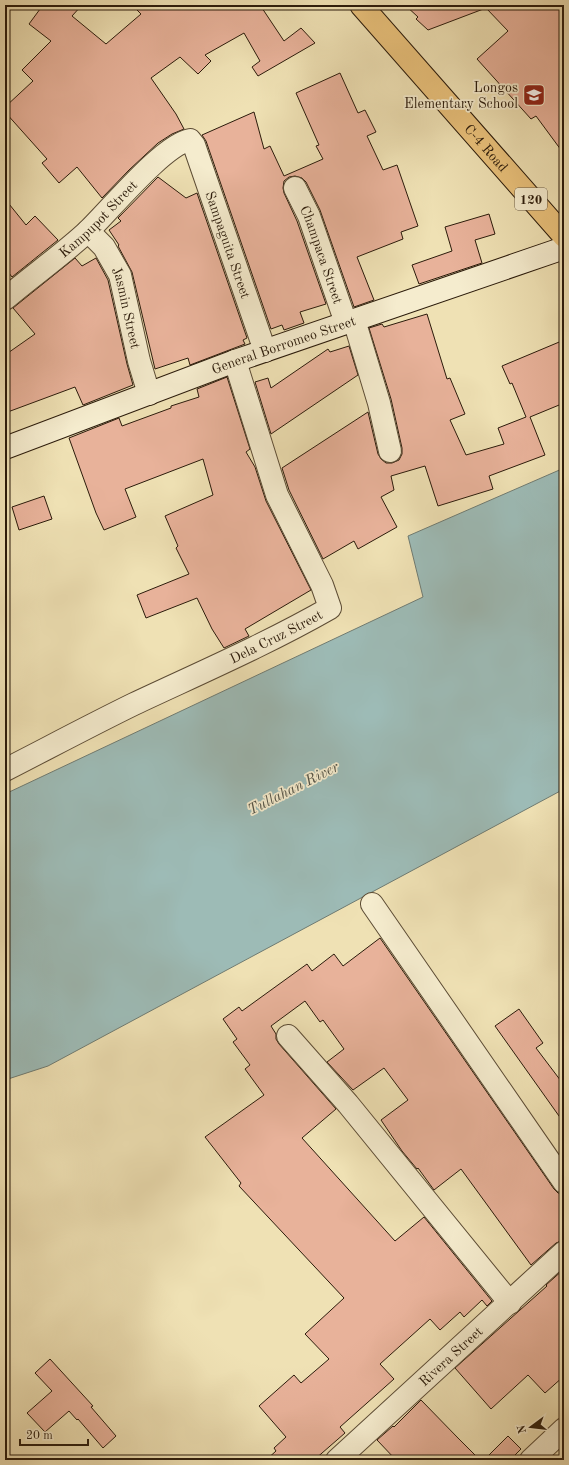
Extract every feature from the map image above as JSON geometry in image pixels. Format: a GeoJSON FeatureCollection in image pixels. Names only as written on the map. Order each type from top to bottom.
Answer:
{"type":"FeatureCollection","features":[{"type":"Feature","properties":{"kind":"highway","name":"C-4 Road"},"geometry":{"type":"LineString","coordinates":[[361,5],[564,236]]}},
{"type":"Feature","properties":{"kind":"street","name":"Kampupot Street"},"geometry":{"type":"LineString","coordinates":[[5,299],[88,231],[159,159],[184,141],[190,140]]}},
{"type":"Feature","properties":{"kind":"street","name":"Sampaguita Street"},"geometry":{"type":"LineString","coordinates":[[190,140],[194,145],[265,351]]}},
{"type":"Feature","properties":{"kind":"street","name":"Champaca Street"},"geometry":{"type":"LineString","coordinates":[[295,188],[309,216],[350,322],[379,403],[390,451]]}},
{"type":"Feature","properties":{"kind":"street","name":"Jasmin Street"},"geometry":{"type":"LineString","coordinates":[[88,231],[104,247],[120,276],[139,361],[149,394]]}},
{"type":"Feature","properties":{"kind":"street","name":"General Borromeo Street"},"geometry":{"type":"LineString","coordinates":[[5,448],[235,361],[564,248]]}},
{"type":"Feature","properties":{"kind":"street","name":"Dela Cruz Street"},"geometry":{"type":"LineString","coordinates":[[5,770],[133,705],[303,623],[330,608],[322,585],[277,495],[235,361]]}},
{"type":"Feature","properties":{"kind":"street"},"geometry":{"type":"LineString","coordinates":[[372,904],[564,1182]]}},
{"type":"Feature","properties":{"kind":"street"},"geometry":{"type":"LineString","coordinates":[[288,1036],[348,1104],[510,1303]]}},
{"type":"Feature","properties":{"kind":"street","name":"Rivera Street"},"geometry":{"type":"LineString","coordinates":[[337,1460],[564,1252]]}},
{"type":"Feature","properties":{"kind":"street"},"geometry":{"type":"LineString","coordinates":[[531,1460],[564,1429]]}},
{"type":"Feature","properties":{"kind":"water","name":"Tullahan River"},"geometry":{"type":"Polygon","coordinates":[[[564,468],[564,789],[48,1066],[5,1080],[5,794],[423,597],[408,536],[564,468]]]}},
{"type":"Feature","properties":{"kind":"building"},"geometry":{"type":"Polygon","coordinates":[[[43,5],[82,5],[72,16],[106,44],[141,14],[132,5],[260,5],[284,41],[301,28],[315,43],[258,76],[252,67],[260,61],[244,33],[205,55],[211,61],[198,74],[180,57],[151,78],[176,114],[184,129],[172,134],[158,143],[102,198],[77,167],[59,183],[42,163],[47,159],[5,112],[5,107],[33,81],[22,70],[51,41],[29,24],[43,5]]]}},
{"type":"Feature","properties":{"kind":"building","name":"Longos Elementary School"},"geometry":{"type":"Polygon","coordinates":[[[405,5],[564,5],[564,154],[536,116],[531,119],[477,59],[508,31],[486,8],[428,30],[416,19],[418,17],[405,5]]]}},
{"type":"Feature","properties":{"kind":"building"},"geometry":{"type":"Polygon","coordinates":[[[340,73],[358,113],[365,110],[376,132],[367,136],[383,170],[397,165],[418,226],[401,232],[403,239],[357,257],[374,300],[354,307],[320,210],[306,182],[302,178],[295,176],[289,177],[284,181],[284,193],[297,221],[326,304],[300,312],[304,323],[284,330],[282,325],[271,329],[206,141],[202,135],[254,112],[264,149],[270,146],[284,176],[323,159],[316,146],[319,145],[296,93],[340,73]]]}},
{"type":"Feature","properties":{"kind":"building"},"geometry":{"type":"Polygon","coordinates":[[[158,177],[186,198],[197,193],[247,338],[243,340],[245,344],[190,365],[188,358],[155,369],[132,272],[118,246],[119,245],[109,230],[121,221],[118,218],[158,177]]]}},
{"type":"Feature","properties":{"kind":"building"},"geometry":{"type":"Polygon","coordinates":[[[5,199],[26,225],[35,216],[58,240],[12,277],[5,268],[5,199]]]}},
{"type":"Feature","properties":{"kind":"building"},"geometry":{"type":"Polygon","coordinates":[[[489,214],[495,234],[475,240],[482,263],[419,284],[412,265],[452,251],[445,227],[489,214]]]}},
{"type":"Feature","properties":{"kind":"building"},"geometry":{"type":"Polygon","coordinates":[[[75,258],[82,266],[96,258],[108,280],[133,385],[83,405],[75,387],[5,413],[5,355],[35,334],[13,308],[75,258]]]}},
{"type":"Feature","properties":{"kind":"building"},"geometry":{"type":"Polygon","coordinates":[[[427,314],[447,379],[450,378],[465,414],[450,420],[466,455],[504,444],[498,428],[526,417],[512,383],[510,384],[502,366],[564,340],[564,403],[530,417],[545,455],[489,476],[493,489],[438,506],[425,466],[391,476],[394,490],[381,497],[397,527],[358,549],[354,541],[323,559],[289,490],[282,468],[368,412],[378,454],[381,459],[386,463],[392,463],[399,460],[402,454],[402,448],[391,399],[369,328],[382,324],[384,327],[427,314]]]}},
{"type":"Feature","properties":{"kind":"building"},"geometry":{"type":"Polygon","coordinates":[[[349,346],[358,375],[271,434],[255,382],[268,378],[271,388],[328,349],[330,352],[349,346]]]}},
{"type":"Feature","properties":{"kind":"building"},"geometry":{"type":"Polygon","coordinates":[[[227,377],[250,449],[246,452],[255,467],[266,501],[311,590],[245,629],[249,636],[224,648],[212,629],[197,598],[146,618],[137,595],[189,574],[176,548],[178,546],[165,516],[213,495],[203,459],[125,489],[136,517],[104,530],[96,513],[69,438],[119,418],[122,426],[171,408],[171,406],[199,397],[197,389],[227,377]]]}},
{"type":"Feature","properties":{"kind":"building"},"geometry":{"type":"Polygon","coordinates":[[[44,496],[52,519],[19,530],[12,507],[44,496]]]}},
{"type":"Feature","properties":{"kind":"building"},"geometry":{"type":"Polygon","coordinates":[[[380,938],[554,1189],[558,1193],[564,1194],[564,1240],[556,1243],[531,1265],[461,1169],[434,1190],[418,1168],[417,1169],[402,1151],[381,1120],[408,1100],[384,1068],[353,1090],[327,1062],[344,1049],[323,1020],[320,1022],[305,1001],[271,1026],[276,1034],[276,1039],[279,1044],[336,1109],[302,1138],[395,1241],[424,1217],[492,1301],[487,1306],[482,1300],[464,1317],[460,1312],[440,1330],[430,1319],[380,1364],[394,1379],[340,1427],[345,1433],[314,1460],[266,1460],[276,1451],[274,1448],[286,1437],[259,1406],[294,1375],[301,1383],[329,1359],[305,1334],[344,1298],[239,1186],[241,1183],[205,1137],[264,1095],[245,1069],[250,1065],[233,1042],[237,1039],[223,1019],[239,1007],[242,1011],[307,964],[312,971],[334,954],[343,966],[380,938]]]}},
{"type":"Feature","properties":{"kind":"building"},"geometry":{"type":"Polygon","coordinates":[[[519,1009],[543,1043],[536,1048],[564,1085],[564,1123],[495,1026],[519,1009]]]}},
{"type":"Feature","properties":{"kind":"building"},"geometry":{"type":"Polygon","coordinates":[[[564,1269],[564,1376],[545,1393],[528,1375],[491,1409],[455,1368],[564,1269]]]}},
{"type":"Feature","properties":{"kind":"building"},"geometry":{"type":"Polygon","coordinates":[[[50,1359],[93,1406],[91,1407],[116,1436],[103,1448],[78,1419],[77,1420],[69,1411],[45,1432],[27,1413],[52,1391],[35,1373],[50,1359]]]}},
{"type":"Feature","properties":{"kind":"building"},"geometry":{"type":"Polygon","coordinates":[[[421,1400],[480,1460],[396,1460],[377,1440],[393,1426],[394,1427],[421,1400]]]}},
{"type":"Feature","properties":{"kind":"building"},"geometry":{"type":"Polygon","coordinates":[[[508,1436],[521,1449],[510,1460],[484,1460],[508,1436]]]}},
{"type":"Feature","properties":{"kind":"place","name":"Longos Elementary School"},"geometry":{"type":"Point","coordinates":[534,95]}}]}
